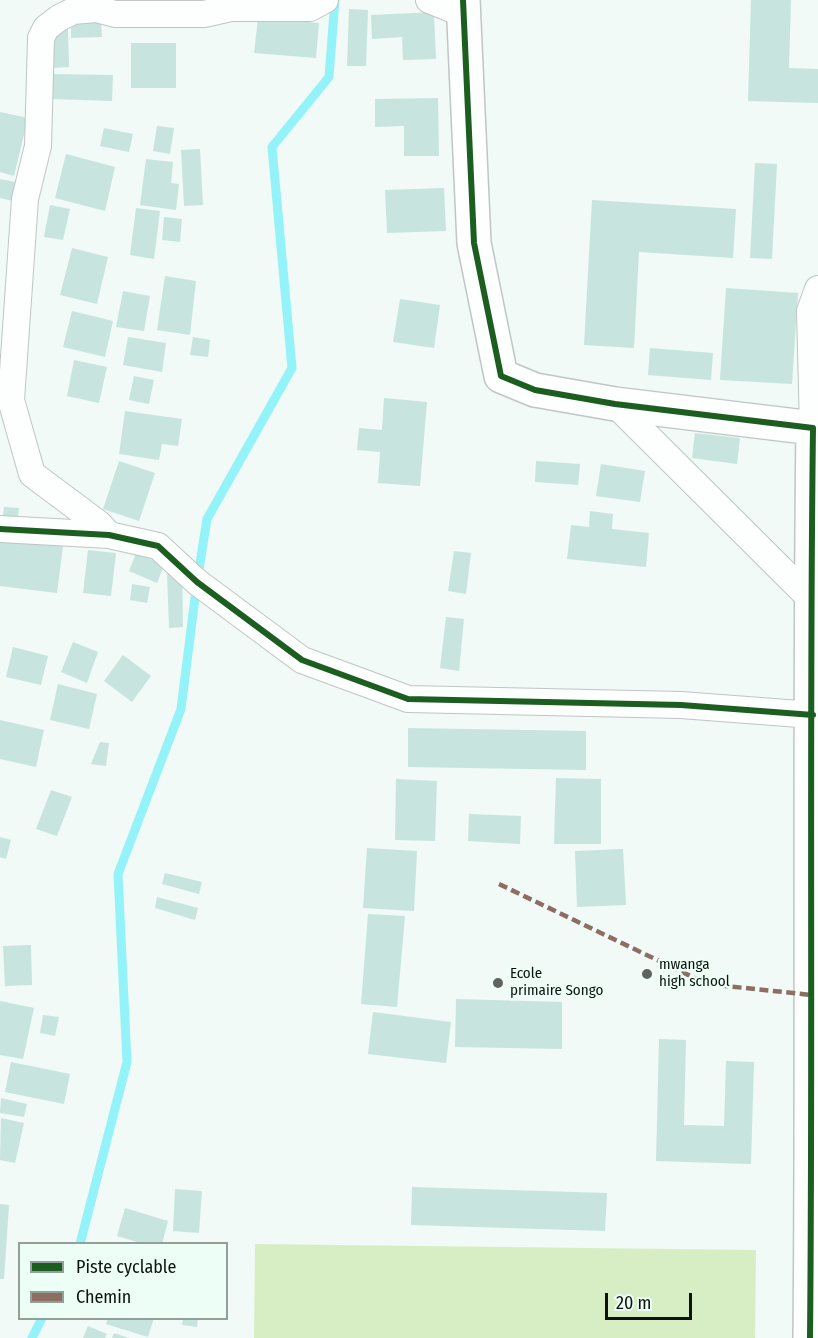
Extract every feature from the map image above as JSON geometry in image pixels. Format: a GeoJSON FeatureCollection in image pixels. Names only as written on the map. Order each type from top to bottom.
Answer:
{"type":"FeatureCollection","features":[{"type":"Feature","properties":{"kind":"street"},"geometry":{"type":"LineString","coordinates":[[109,535],[99,524],[32,474],[11,400],[25,199],[38,146],[41,38],[45,28],[59,18],[69,6],[96,9],[115,15],[204,14],[231,8],[310,8],[325,0]]}},
{"type":"Feature","properties":{"kind":"street"},"geometry":{"type":"LineString","coordinates":[[429,0],[464,7],[474,243],[501,376],[535,390],[615,404],[816,428]]}},
{"type":"Feature","properties":{"kind":"street"},"geometry":{"type":"LineString","coordinates":[[810,1338],[815,1182],[811,599],[816,428],[810,311],[818,290]]}},
{"type":"Feature","properties":{"kind":"street"},"geometry":{"type":"LineString","coordinates":[[615,404],[811,599]]}},
{"type":"Feature","properties":{"kind":"street"},"geometry":{"type":"LineString","coordinates":[[0,529],[109,535],[158,546],[197,582],[302,660],[408,699],[681,705],[813,715]]}},
{"type":"Feature","properties":{"kind":"green space"},"geometry":{"type":"Polygon","coordinates":[[[255,1244],[756,1250],[755,1338],[254,1338],[255,1244]]]}},
{"type":"Feature","properties":{"kind":"building"},"geometry":{"type":"Polygon","coordinates":[[[751,0],[791,0],[789,68],[818,69],[818,103],[748,101],[751,0]]]}},
{"type":"Feature","properties":{"kind":"building"},"geometry":{"type":"Polygon","coordinates":[[[349,9],[368,10],[366,66],[347,66],[349,9]]]}},
{"type":"Feature","properties":{"kind":"building"},"geometry":{"type":"Polygon","coordinates":[[[434,12],[436,59],[403,60],[402,37],[372,39],[371,15],[434,12]]]}},
{"type":"Feature","properties":{"kind":"building"},"geometry":{"type":"Polygon","coordinates":[[[258,18],[319,23],[316,58],[254,53],[258,18]]]}},
{"type":"Feature","properties":{"kind":"building"},"geometry":{"type":"Polygon","coordinates":[[[101,21],[102,37],[71,38],[71,23],[101,21]]]}},
{"type":"Feature","properties":{"kind":"building"},"geometry":{"type":"Polygon","coordinates":[[[68,29],[69,67],[50,68],[48,30],[68,29]]]}},
{"type":"Feature","properties":{"kind":"building"},"geometry":{"type":"Polygon","coordinates":[[[131,43],[176,43],[176,88],[131,88],[131,43]]]}},
{"type":"Feature","properties":{"kind":"building"},"geometry":{"type":"Polygon","coordinates":[[[51,74],[113,75],[112,101],[50,99],[51,74]]]}},
{"type":"Feature","properties":{"kind":"building"},"geometry":{"type":"Polygon","coordinates":[[[438,98],[439,156],[404,156],[404,126],[375,127],[375,99],[438,98]]]}},
{"type":"Feature","properties":{"kind":"building"},"geometry":{"type":"Polygon","coordinates":[[[0,112],[28,118],[14,176],[0,172],[0,112]]]}},
{"type":"Feature","properties":{"kind":"building"},"geometry":{"type":"Polygon","coordinates":[[[157,126],[174,128],[170,154],[153,151],[157,126]]]}},
{"type":"Feature","properties":{"kind":"building"},"geometry":{"type":"Polygon","coordinates":[[[104,128],[133,134],[129,152],[100,146],[104,128]]]}},
{"type":"Feature","properties":{"kind":"building"},"geometry":{"type":"Polygon","coordinates":[[[200,149],[203,205],[184,206],[181,150],[200,149]]]}},
{"type":"Feature","properties":{"kind":"building"},"geometry":{"type":"Polygon","coordinates":[[[66,154],[115,167],[105,211],[55,198],[66,154]]]}},
{"type":"Feature","properties":{"kind":"building"},"geometry":{"type":"Polygon","coordinates":[[[146,159],[173,162],[171,183],[179,184],[176,210],[140,205],[146,159]]]}},
{"type":"Feature","properties":{"kind":"building"},"geometry":{"type":"Polygon","coordinates":[[[755,163],[777,164],[772,259],[750,258],[755,163]]]}},
{"type":"Feature","properties":{"kind":"building"},"geometry":{"type":"Polygon","coordinates":[[[0,179],[16,182],[13,201],[0,198],[0,179]]]}},
{"type":"Feature","properties":{"kind":"building"},"geometry":{"type":"Polygon","coordinates":[[[444,188],[446,231],[387,233],[385,190],[444,188]]]}},
{"type":"Feature","properties":{"kind":"building"},"geometry":{"type":"Polygon","coordinates":[[[592,200],[736,209],[733,258],[639,252],[634,348],[584,345],[592,200]]]}},
{"type":"Feature","properties":{"kind":"building"},"geometry":{"type":"Polygon","coordinates":[[[50,205],[70,209],[63,240],[44,237],[50,205]]]}},
{"type":"Feature","properties":{"kind":"building"},"geometry":{"type":"Polygon","coordinates":[[[136,208],[160,211],[154,259],[130,255],[136,208]]]}},
{"type":"Feature","properties":{"kind":"building"},"geometry":{"type":"Polygon","coordinates":[[[164,217],[182,219],[180,242],[162,240],[164,217]]]}},
{"type":"Feature","properties":{"kind":"building"},"geometry":{"type":"Polygon","coordinates":[[[72,248],[108,257],[97,304],[60,295],[72,248]]]}},
{"type":"Feature","properties":{"kind":"building"},"geometry":{"type":"Polygon","coordinates":[[[165,276],[196,281],[190,335],[157,330],[165,276]]]}},
{"type":"Feature","properties":{"kind":"building"},"geometry":{"type":"Polygon","coordinates":[[[726,288],[798,293],[792,384],[720,380],[726,288]]]}},
{"type":"Feature","properties":{"kind":"building"},"geometry":{"type":"Polygon","coordinates":[[[123,291],[150,296],[144,331],[116,327],[123,291]]]}},
{"type":"Feature","properties":{"kind":"building"},"geometry":{"type":"Polygon","coordinates":[[[400,299],[440,305],[434,348],[393,342],[400,299]]]}},
{"type":"Feature","properties":{"kind":"building"},"geometry":{"type":"Polygon","coordinates":[[[72,311],[113,321],[105,357],[63,347],[72,311]]]}},
{"type":"Feature","properties":{"kind":"building"},"geometry":{"type":"Polygon","coordinates":[[[128,337],[166,343],[162,372],[123,365],[128,337]]]}},
{"type":"Feature","properties":{"kind":"building"},"geometry":{"type":"Polygon","coordinates":[[[193,337],[210,340],[208,357],[190,355],[193,337]]]}},
{"type":"Feature","properties":{"kind":"building"},"geometry":{"type":"Polygon","coordinates":[[[650,348],[713,353],[711,380],[648,375],[650,348]]]}},
{"type":"Feature","properties":{"kind":"building"},"geometry":{"type":"Polygon","coordinates":[[[74,360],[107,367],[99,403],[67,396],[74,360]]]}},
{"type":"Feature","properties":{"kind":"building"},"geometry":{"type":"Polygon","coordinates":[[[134,376],[154,380],[149,404],[129,400],[134,376]]]}},
{"type":"Feature","properties":{"kind":"building"},"geometry":{"type":"Polygon","coordinates":[[[384,398],[427,402],[420,486],[378,483],[380,452],[357,450],[359,428],[382,430],[384,398]]]}},
{"type":"Feature","properties":{"kind":"building"},"geometry":{"type":"Polygon","coordinates":[[[125,411],[182,419],[178,446],[162,444],[159,460],[119,454],[125,411]]]}},
{"type":"Feature","properties":{"kind":"building"},"geometry":{"type":"Polygon","coordinates":[[[695,433],[740,438],[737,464],[692,458],[695,433]]]}},
{"type":"Feature","properties":{"kind":"building"},"geometry":{"type":"Polygon","coordinates":[[[119,461],[155,473],[139,521],[103,509],[119,461]]]}},
{"type":"Feature","properties":{"kind":"building"},"geometry":{"type":"Polygon","coordinates":[[[536,461],[580,464],[578,485],[535,482],[536,461]]]}},
{"type":"Feature","properties":{"kind":"building"},"geometry":{"type":"Polygon","coordinates":[[[601,464],[645,471],[640,502],[596,496],[601,464]]]}},
{"type":"Feature","properties":{"kind":"building"},"geometry":{"type":"Polygon","coordinates":[[[4,507],[19,508],[17,525],[2,523],[4,507]]]}},
{"type":"Feature","properties":{"kind":"building"},"geometry":{"type":"Polygon","coordinates":[[[590,511],[613,514],[612,529],[649,533],[646,567],[567,559],[571,525],[589,527],[590,511]]]}},
{"type":"Feature","properties":{"kind":"building"},"geometry":{"type":"Polygon","coordinates":[[[0,539],[63,546],[57,593],[0,586],[0,539]]]}},
{"type":"Feature","properties":{"kind":"building"},"geometry":{"type":"Polygon","coordinates":[[[88,550],[116,553],[111,596],[83,593],[88,550]]]}},
{"type":"Feature","properties":{"kind":"building"},"geometry":{"type":"Polygon","coordinates":[[[454,551],[471,553],[466,594],[448,591],[454,551]]]}},
{"type":"Feature","properties":{"kind":"building"},"geometry":{"type":"Polygon","coordinates":[[[136,553],[164,565],[157,583],[129,571],[136,553]]]}},
{"type":"Feature","properties":{"kind":"building"},"geometry":{"type":"Polygon","coordinates":[[[167,573],[182,573],[183,627],[169,628],[167,573]]]}},
{"type":"Feature","properties":{"kind":"building"},"geometry":{"type":"Polygon","coordinates":[[[132,584],[150,587],[147,603],[130,600],[132,584]]]}},
{"type":"Feature","properties":{"kind":"building"},"geometry":{"type":"Polygon","coordinates":[[[446,617],[464,619],[459,671],[440,668],[446,617]]]}},
{"type":"Feature","properties":{"kind":"building"},"geometry":{"type":"Polygon","coordinates":[[[73,642],[98,652],[87,683],[61,672],[73,642]]]}},
{"type":"Feature","properties":{"kind":"building"},"geometry":{"type":"Polygon","coordinates":[[[13,647],[48,656],[41,685],[6,677],[13,647]]]}},
{"type":"Feature","properties":{"kind":"building"},"geometry":{"type":"Polygon","coordinates":[[[123,655],[151,676],[132,702],[104,681],[123,655]]]}},
{"type":"Feature","properties":{"kind":"building"},"geometry":{"type":"Polygon","coordinates":[[[58,684],[97,694],[89,729],[50,720],[58,684]]]}},
{"type":"Feature","properties":{"kind":"building"},"geometry":{"type":"Polygon","coordinates":[[[0,720],[44,730],[36,767],[0,759],[0,720]]]}},
{"type":"Feature","properties":{"kind":"building"},"geometry":{"type":"Polygon","coordinates":[[[408,728],[586,731],[586,770],[408,767],[408,728]]]}},
{"type":"Feature","properties":{"kind":"building"},"geometry":{"type":"Polygon","coordinates":[[[100,742],[109,743],[106,766],[91,764],[100,742]]]}},
{"type":"Feature","properties":{"kind":"building"},"geometry":{"type":"Polygon","coordinates":[[[556,778],[601,779],[601,844],[554,844],[556,778]]]}},
{"type":"Feature","properties":{"kind":"building"},"geometry":{"type":"Polygon","coordinates":[[[396,779],[437,781],[435,841],[395,840],[396,779]]]}},
{"type":"Feature","properties":{"kind":"building"},"geometry":{"type":"Polygon","coordinates":[[[51,790],[72,797],[57,836],[36,829],[51,790]]]}},
{"type":"Feature","properties":{"kind":"building"},"geometry":{"type":"Polygon","coordinates":[[[469,814],[521,816],[520,844],[468,841],[469,814]]]}},
{"type":"Feature","properties":{"kind":"building"},"geometry":{"type":"Polygon","coordinates":[[[0,837],[11,840],[6,859],[0,857],[0,837]]]}},
{"type":"Feature","properties":{"kind":"building"},"geometry":{"type":"Polygon","coordinates":[[[367,848],[417,851],[414,911],[363,908],[367,848]]]}},
{"type":"Feature","properties":{"kind":"building"},"geometry":{"type":"Polygon","coordinates":[[[623,849],[626,905],[577,907],[575,851],[623,849]]]}},
{"type":"Feature","properties":{"kind":"building"},"geometry":{"type":"Polygon","coordinates":[[[165,873],[202,882],[199,894],[162,884],[165,873]]]}},
{"type":"Feature","properties":{"kind":"building"},"geometry":{"type":"Polygon","coordinates":[[[157,897],[198,908],[195,920],[155,908],[157,897]]]}},
{"type":"Feature","properties":{"kind":"building"},"geometry":{"type":"Polygon","coordinates":[[[368,914],[405,916],[397,1007],[361,1004],[368,914]]]}},
{"type":"Feature","properties":{"kind":"building"},"geometry":{"type":"Polygon","coordinates":[[[31,945],[32,985],[5,986],[3,946],[31,945]]]}},
{"type":"Feature","properties":{"kind":"building"},"geometry":{"type":"Polygon","coordinates":[[[456,999],[562,1002],[562,1049],[455,1047],[456,999]]]}},
{"type":"Feature","properties":{"kind":"building"},"geometry":{"type":"Polygon","coordinates":[[[0,1001],[34,1008],[23,1059],[0,1055],[0,1001]]]}},
{"type":"Feature","properties":{"kind":"building"},"geometry":{"type":"Polygon","coordinates":[[[373,1012],[451,1022],[446,1063],[368,1054],[373,1012]]]}},
{"type":"Feature","properties":{"kind":"building"},"geometry":{"type":"Polygon","coordinates":[[[43,1015],[59,1017],[55,1036],[40,1033],[43,1015]]]}},
{"type":"Feature","properties":{"kind":"building"},"geometry":{"type":"Polygon","coordinates":[[[659,1039],[686,1040],[684,1125],[724,1126],[726,1061],[754,1062],[751,1164],[656,1161],[659,1039]]]}},
{"type":"Feature","properties":{"kind":"building"},"geometry":{"type":"Polygon","coordinates":[[[11,1062],[70,1074],[64,1104],[5,1092],[11,1062]]]}},
{"type":"Feature","properties":{"kind":"building"},"geometry":{"type":"Polygon","coordinates":[[[1,1098],[27,1104],[24,1117],[0,1113],[1,1098]]]}},
{"type":"Feature","properties":{"kind":"building"},"geometry":{"type":"Polygon","coordinates":[[[1,1118],[24,1123],[15,1163],[0,1160],[1,1118]]]}},
{"type":"Feature","properties":{"kind":"building"},"geometry":{"type":"Polygon","coordinates":[[[412,1187],[607,1193],[605,1231],[411,1225],[412,1187]]]}},
{"type":"Feature","properties":{"kind":"building"},"geometry":{"type":"Polygon","coordinates":[[[175,1189],[202,1191],[199,1233],[173,1231],[175,1189]]]}},
{"type":"Feature","properties":{"kind":"building"},"geometry":{"type":"Polygon","coordinates":[[[0,1204],[9,1205],[4,1279],[0,1279],[0,1204]]]}},
{"type":"Feature","properties":{"kind":"building"},"geometry":{"type":"Polygon","coordinates":[[[125,1208],[168,1221],[163,1242],[137,1242],[117,1236],[125,1208]]]}},
{"type":"Feature","properties":{"kind":"building"},"geometry":{"type":"Polygon","coordinates":[[[107,1320],[153,1320],[148,1337],[106,1324],[107,1320]]]}},
{"type":"Feature","properties":{"kind":"building"},"geometry":{"type":"Polygon","coordinates":[[[183,1320],[198,1320],[197,1327],[182,1325],[183,1320]]]}},
{"type":"Feature","properties":{"kind":"building"},"geometry":{"type":"Polygon","coordinates":[[[88,1326],[107,1334],[105,1338],[83,1338],[88,1326]]]}},
{"type":"Feature","properties":{"kind":"building"},"geometry":{"type":"Polygon","coordinates":[[[114,1333],[129,1338],[112,1338],[114,1333]]]}},
{"type":"Feature","properties":{"kind":"waterway"},"geometry":{"type":"LineString","coordinates":[[81,1242],[127,1062],[118,874],[181,709],[207,519],[292,368],[272,147],[329,77],[335,0]]}},
{"type":"Feature","properties":{"kind":"waterway"},"geometry":{"type":"LineString","coordinates":[[32,1338],[41,1320]]}},
{"type":"Feature","properties":{"kind":"marked path"},"geometry":{"type":"LineString","coordinates":[[499,884],[707,984],[812,995]]}},
{"type":"Feature","properties":{"kind":"cycle path"},"geometry":{"type":"LineString","coordinates":[[463,0],[474,243],[501,376],[535,390],[615,404],[813,428],[810,1338]]}},
{"type":"Feature","properties":{"kind":"cycle path"},"geometry":{"type":"LineString","coordinates":[[0,529],[109,535],[158,546],[197,582],[302,660],[408,699],[681,705],[813,715]]}},
{"type":"Feature","properties":{"kind":"place","name":"mwanga high school"},"geometry":{"type":"Point","coordinates":[647,974]}},
{"type":"Feature","properties":{"kind":"place","name":"Ecole primaire Songo"},"geometry":{"type":"Point","coordinates":[498,983]}}]}
